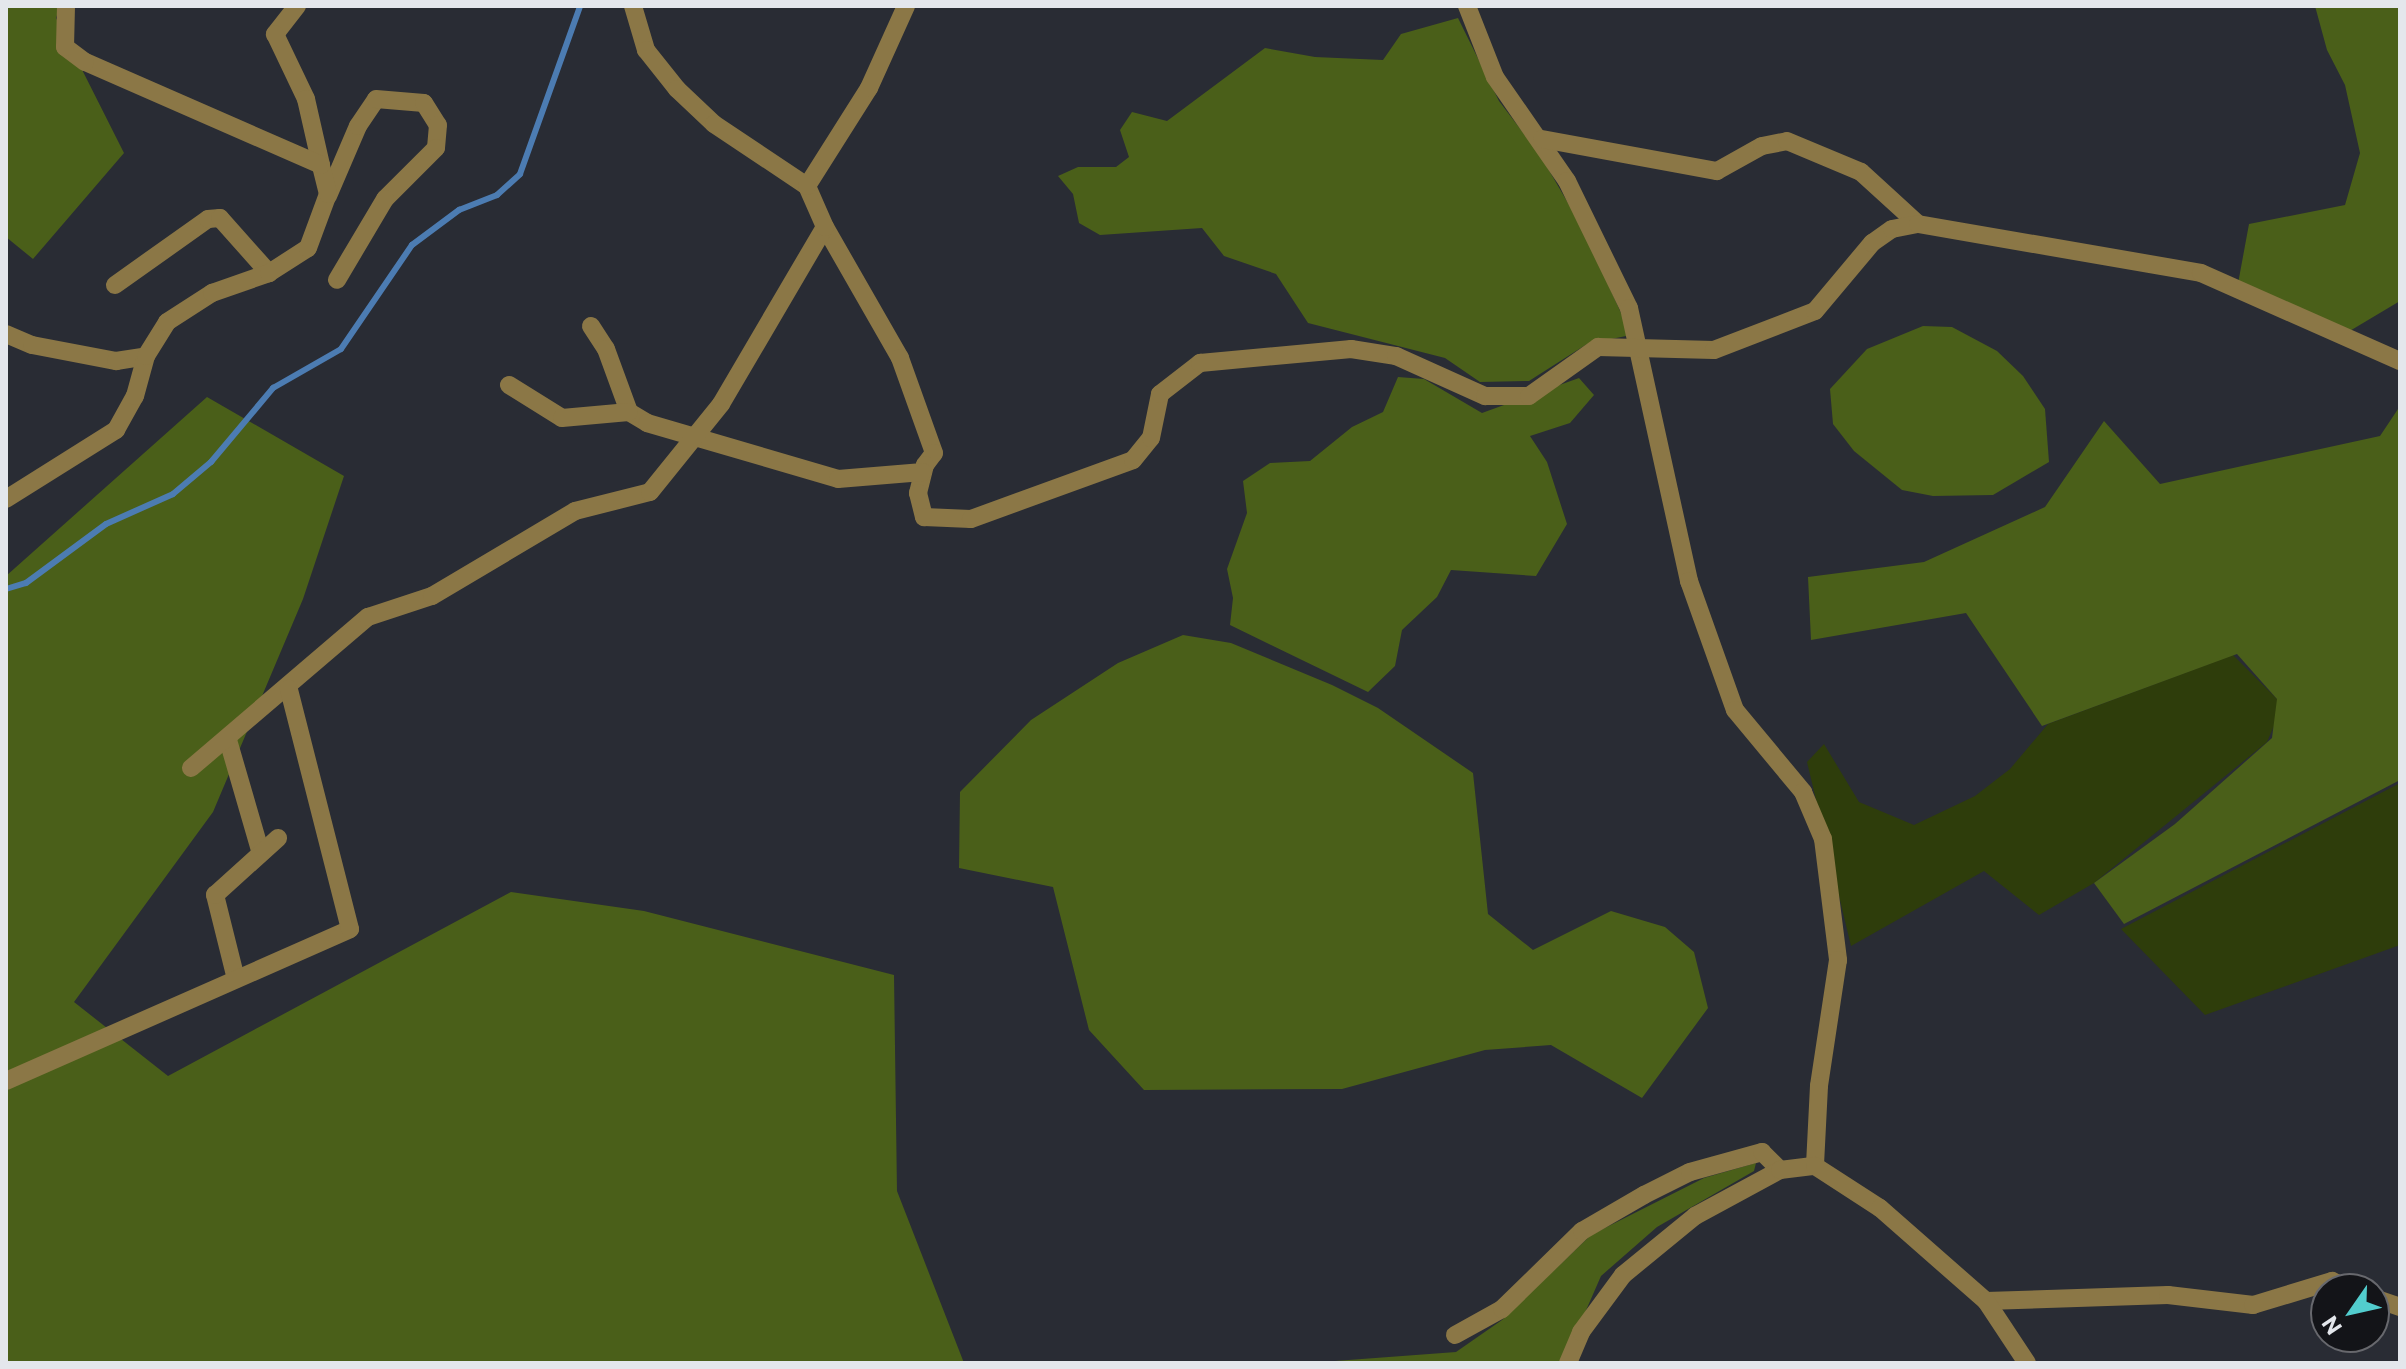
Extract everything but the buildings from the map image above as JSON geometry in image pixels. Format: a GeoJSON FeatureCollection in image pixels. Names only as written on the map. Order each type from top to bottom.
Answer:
{"type":"FeatureCollection","features":[{"type":"Feature","properties":{"kind":"street"},"geometry":{"type":"LineString","coordinates":[[66,6],[65,47],[85,62],[321,165]]}},
{"type":"Feature","properties":{"kind":"street"},"geometry":{"type":"LineString","coordinates":[[297,6],[275,34],[306,99],[327,199]]}},
{"type":"Feature","properties":{"kind":"street"},"geometry":{"type":"LineString","coordinates":[[633,6],[646,50],[677,89],[714,124],[807,186],[825,227],[900,358],[934,453],[923,472],[918,493],[924,517],[971,519],[1086,480],[1133,460],[1151,438],[1160,394],[1200,363],[1351,349],[1396,356],[1485,396],[1529,396],[1598,347],[1714,350],[1815,311],[1872,243],[1892,229],[1918,224],[2201,273],[2400,361]]}},
{"type":"Feature","properties":{"kind":"street"},"geometry":{"type":"LineString","coordinates":[[807,186],[869,88],[906,6]]}},
{"type":"Feature","properties":{"kind":"street"},"geometry":{"type":"LineString","coordinates":[[1467,6],[1495,77],[1542,139],[1618,284],[1640,350],[1689,581],[1722,678],[1749,731],[1803,792],[1823,839],[1838,960],[1819,1086],[1815,1166]]}},
{"type":"Feature","properties":{"kind":"street"},"geometry":{"type":"LineString","coordinates":[[6,499],[116,430],[135,396],[146,356],[167,322],[212,293],[269,273],[308,248],[358,126],[376,99],[424,103],[438,125],[436,148],[385,199],[337,280]]}},
{"type":"Feature","properties":{"kind":"street"},"geometry":{"type":"LineString","coordinates":[[1542,139],[1717,171],[1762,146],[1787,141],[1861,172],[1918,224]]}},
{"type":"Feature","properties":{"kind":"street"},"geometry":{"type":"LineString","coordinates":[[115,285],[208,219],[220,218],[269,273]]}},
{"type":"Feature","properties":{"kind":"street"},"geometry":{"type":"LineString","coordinates":[[191,768],[289,689],[368,617],[432,596],[575,511],[650,492],[721,404],[825,227]]}},
{"type":"Feature","properties":{"kind":"street"},"geometry":{"type":"LineString","coordinates":[[591,326],[606,349],[629,412]]}},
{"type":"Feature","properties":{"kind":"street"},"geometry":{"type":"LineString","coordinates":[[6,334],[32,345],[116,361],[146,356]]}},
{"type":"Feature","properties":{"kind":"street"},"geometry":{"type":"LineString","coordinates":[[509,385],[562,418],[629,412],[647,423],[838,479],[923,472]]}},
{"type":"Feature","properties":{"kind":"street"},"geometry":{"type":"LineString","coordinates":[[6,1081],[350,929],[289,689]]}},
{"type":"Feature","properties":{"kind":"street"},"geometry":{"type":"LineString","coordinates":[[228,740],[260,850]]}},
{"type":"Feature","properties":{"kind":"street"},"geometry":{"type":"LineString","coordinates":[[236,979],[215,895],[260,850],[278,838]]}},
{"type":"Feature","properties":{"kind":"street"},"geometry":{"type":"LineString","coordinates":[[1455,1335],[1502,1309],[1582,1231],[1644,1195],[1690,1172],[1762,1152],[1780,1170]]}},
{"type":"Feature","properties":{"kind":"street"},"geometry":{"type":"LineString","coordinates":[[1568,1363],[1581,1332],[1623,1275],[1695,1216],[1780,1170],[1815,1166],[1880,1208],[1986,1301],[2027,1363]]}},
{"type":"Feature","properties":{"kind":"street"},"geometry":{"type":"LineString","coordinates":[[1986,1301],[2168,1295],[2253,1305],[2310,1288]]}},
{"type":"Feature","properties":{"kind":"green space"},"geometry":{"type":"Polygon","coordinates":[[[6,6],[60,6],[56,18],[124,153],[33,259],[6,237],[6,6]]]}},
{"type":"Feature","properties":{"kind":"green space"},"geometry":{"type":"Polygon","coordinates":[[[2315,6],[2400,6],[2400,301],[2348,332],[2237,289],[2249,224],[2345,205],[2360,153],[2345,85],[2327,50],[2315,6]]]}},
{"type":"Feature","properties":{"kind":"green space"},"geometry":{"type":"Polygon","coordinates":[[[1458,18],[1499,101],[1540,155],[1582,227],[1631,335],[1587,344],[1529,381],[1480,382],[1445,358],[1308,323],[1276,274],[1224,256],[1202,228],[1100,235],[1079,223],[1073,194],[1058,176],[1078,167],[1116,167],[1129,157],[1120,130],[1132,112],[1167,121],[1265,48],[1315,57],[1383,60],[1401,34],[1458,18]]]}},
{"type":"Feature","properties":{"kind":"green space"},"geometry":{"type":"Polygon","coordinates":[[[1923,326],[1952,327],[1997,351],[2023,376],[2045,409],[2049,462],[1993,495],[1933,496],[1902,490],[1854,451],[1833,424],[1830,389],[1867,349],[1923,326]]]}},
{"type":"Feature","properties":{"kind":"green space"},"geometry":{"type":"Polygon","coordinates":[[[1398,377],[1424,379],[1482,413],[1579,378],[1594,395],[1570,423],[1530,436],[1547,462],[1567,524],[1536,576],[1451,570],[1437,597],[1402,630],[1395,666],[1368,692],[1230,625],[1233,598],[1227,569],[1247,513],[1243,481],[1270,463],[1310,461],[1352,427],[1383,412],[1398,377]]]}},
{"type":"Feature","properties":{"kind":"green space"},"geometry":{"type":"Polygon","coordinates":[[[207,397],[344,476],[303,599],[213,812],[74,1002],[168,1076],[511,892],[644,911],[894,975],[897,1191],[964,1363],[6,1363],[6,576],[207,397]]]}},
{"type":"Feature","properties":{"kind":"green space"},"geometry":{"type":"Polygon","coordinates":[[[2400,406],[2400,780],[2124,924],[2094,883],[2175,824],[2272,738],[2277,699],[2237,654],[2042,726],[1966,613],[1811,640],[1808,577],[1924,562],[2045,507],[2104,421],[2160,484],[2380,436],[2400,406]]]}},
{"type":"Feature","properties":{"kind":"green space"},"geometry":{"type":"Polygon","coordinates":[[[1183,635],[1231,643],[1332,685],[1378,708],[1473,773],[1488,914],[1533,950],[1611,911],[1665,927],[1694,952],[1708,1008],[1642,1098],[1551,1045],[1485,1050],[1342,1089],[1144,1090],[1089,1030],[1053,887],[959,868],[960,792],[1031,720],[1118,663],[1183,635]]]}},
{"type":"Feature","properties":{"kind":"green space"},"geometry":{"type":"Polygon","coordinates":[[[2233,655],[2283,705],[2267,742],[2094,883],[2039,915],[1984,871],[1851,946],[1807,762],[1824,744],[1859,802],[1914,825],[1975,796],[2010,769],[2048,724],[2233,655]]]}},
{"type":"Feature","properties":{"kind":"green space"},"geometry":{"type":"Polygon","coordinates":[[[2400,783],[2400,945],[2205,1015],[2121,929],[2400,783]]]}},
{"type":"Feature","properties":{"kind":"green space"},"geometry":{"type":"Polygon","coordinates":[[[1756,1163],[1754,1171],[1657,1227],[1601,1276],[1563,1363],[1308,1363],[1456,1352],[1502,1320],[1591,1235],[1704,1178],[1756,1163]]]}},
{"type":"Feature","properties":{"kind":"waterway"},"geometry":{"type":"LineString","coordinates":[[6,589],[26,583],[106,524],[173,494],[211,462],[273,388],[341,349],[412,245],[459,210],[497,195],[520,174],[580,6]]}}]}
